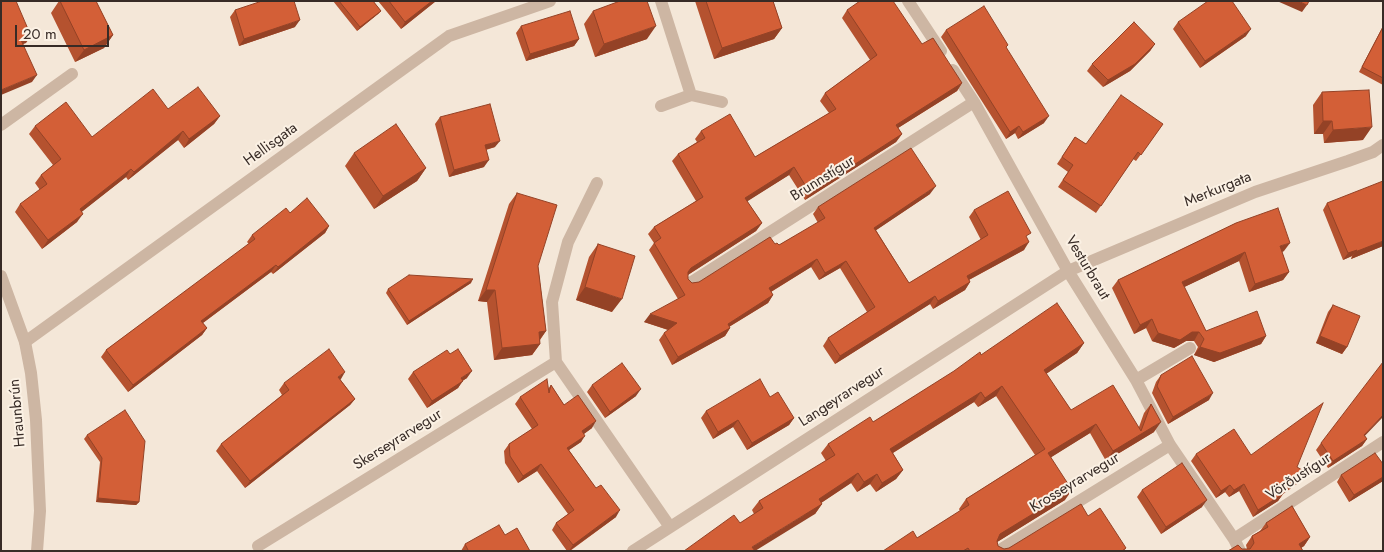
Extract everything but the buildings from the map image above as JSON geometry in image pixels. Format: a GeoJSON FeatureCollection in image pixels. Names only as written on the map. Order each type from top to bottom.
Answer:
{"type":"FeatureCollection","features":[{"type":"Feature","properties":{"kind":"street","name":"Hellisgata"},"geometry":{"type":"LineString","coordinates":[[25,342],[449,36],[550,1]]}},
{"type":"Feature","properties":{"kind":"street"},"geometry":{"type":"LineString","coordinates":[[661,1],[691,94]]}},
{"type":"Feature","properties":{"kind":"street","name":"Vesturbraut"},"geometry":{"type":"LineString","coordinates":[[908,1],[974,102],[1068,271],[1136,380],[1170,445],[1234,539],[1240,551]]}},
{"type":"Feature","properties":{"kind":"street"},"geometry":{"type":"LineString","coordinates":[[1,125],[72,74]]}},
{"type":"Feature","properties":{"kind":"street"},"geometry":{"type":"LineString","coordinates":[[661,106],[691,94],[722,102]]}},
{"type":"Feature","properties":{"kind":"street","name":"Brunnstígur"},"geometry":{"type":"LineString","coordinates":[[690,283],[974,102]]}},
{"type":"Feature","properties":{"kind":"street","name":"Merkurgata"},"geometry":{"type":"LineString","coordinates":[[1068,271],[1255,192],[1348,161],[1372,152],[1383,145]]}},
{"type":"Feature","properties":{"kind":"street"},"geometry":{"type":"LineString","coordinates":[[597,183],[568,242],[552,302],[556,362],[670,527]]}},
{"type":"Feature","properties":{"kind":"street","name":"Langeyrarvegur"},"geometry":{"type":"LineString","coordinates":[[633,551],[1068,271]]}},
{"type":"Feature","properties":{"kind":"street","name":"Hraunbrún"},"geometry":{"type":"LineString","coordinates":[[1,276],[25,342],[31,373],[36,420],[40,511],[37,551]]}},
{"type":"Feature","properties":{"kind":"street"},"geometry":{"type":"LineString","coordinates":[[1136,380],[1190,348]]}},
{"type":"Feature","properties":{"kind":"street","name":"Skerseyrarvegur"},"geometry":{"type":"LineString","coordinates":[[258,546],[556,362]]}},
{"type":"Feature","properties":{"kind":"street","name":"Vörðustígur"},"geometry":{"type":"LineString","coordinates":[[1234,539],[1383,442]]}},
{"type":"Feature","properties":{"kind":"street","name":"Krosseyrarvegur"},"geometry":{"type":"LineString","coordinates":[[998,551],[1170,445]]}}]}
